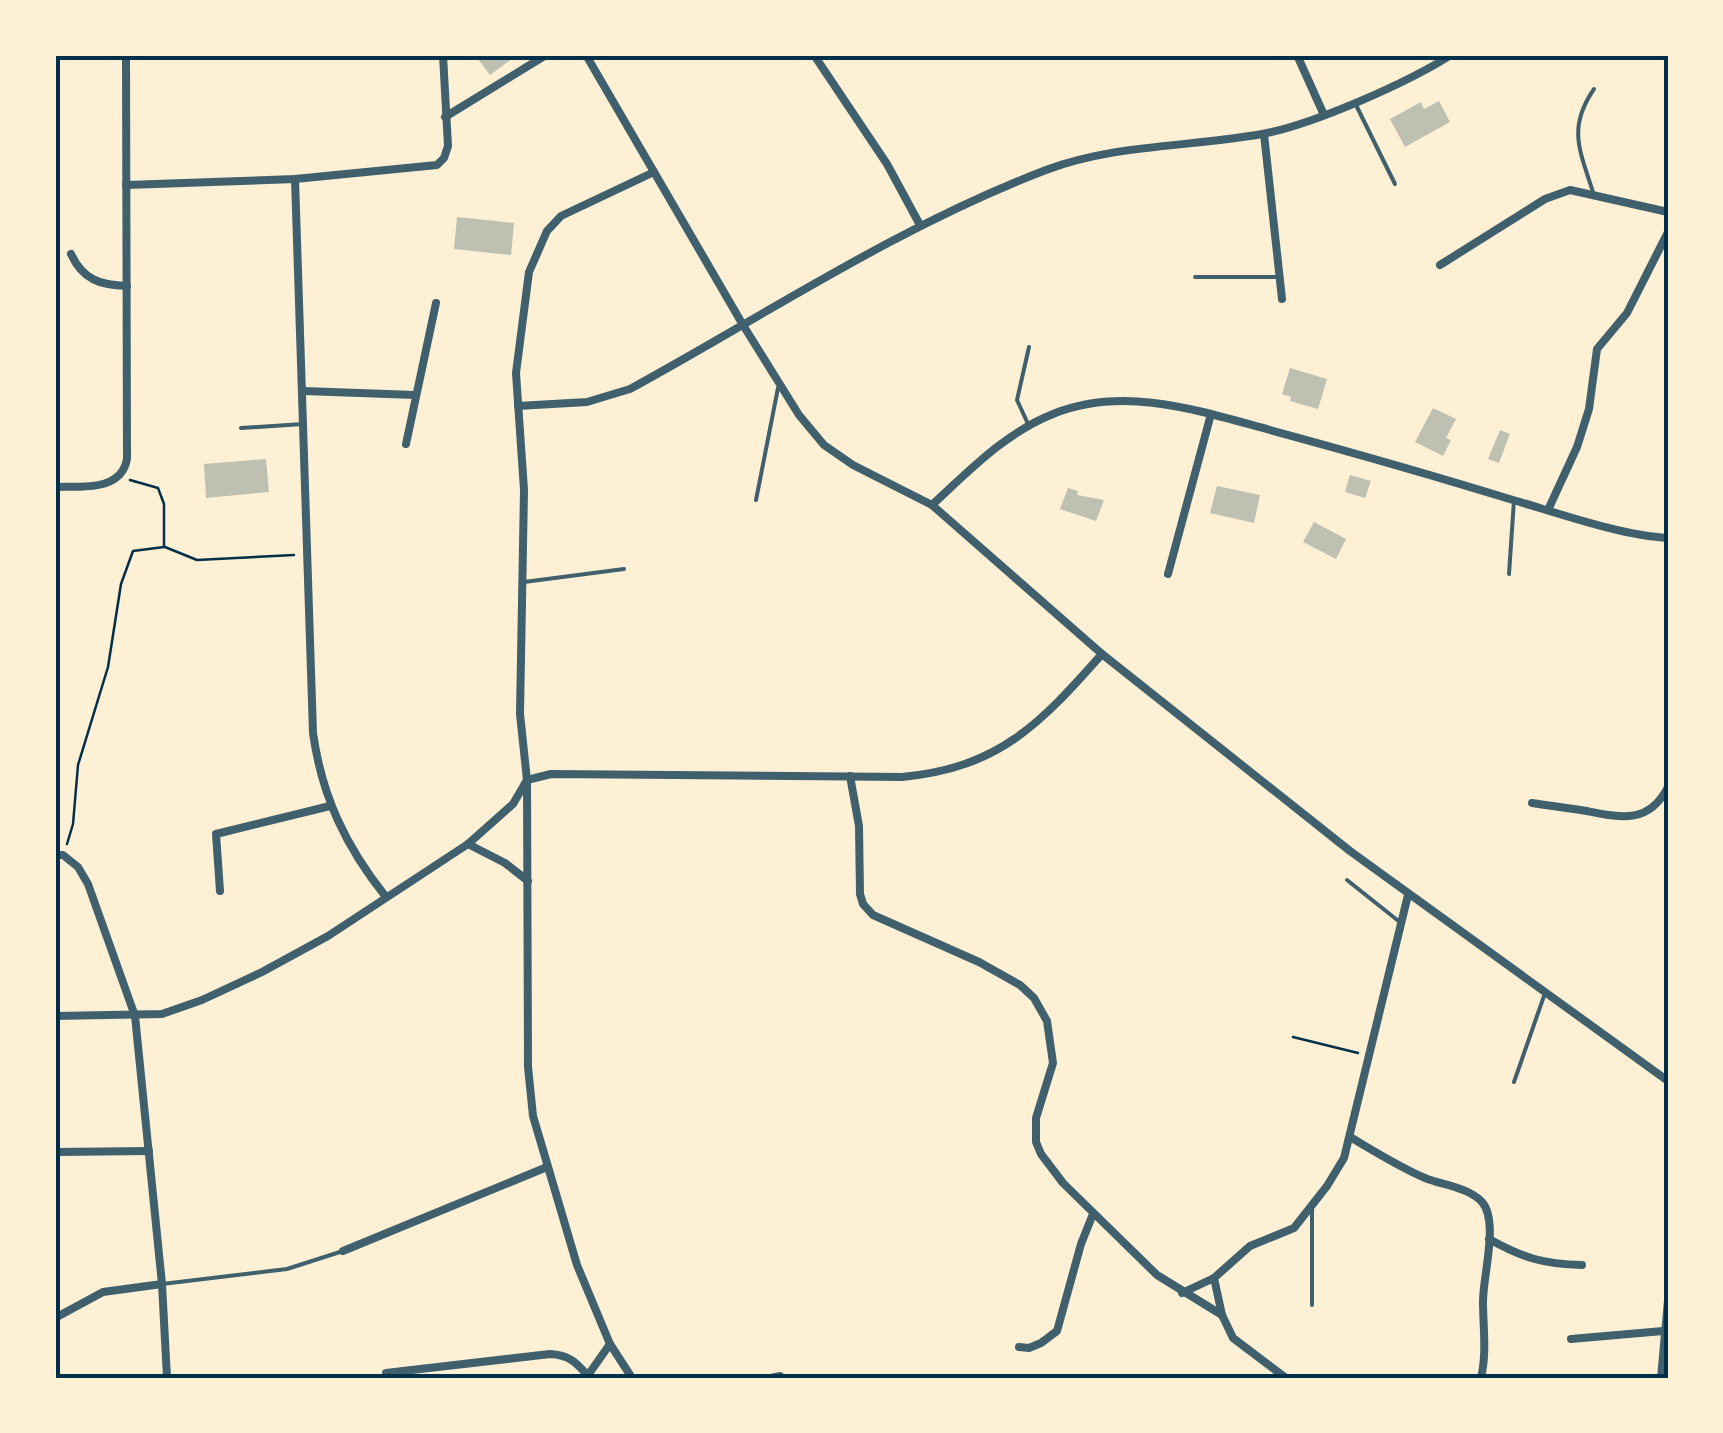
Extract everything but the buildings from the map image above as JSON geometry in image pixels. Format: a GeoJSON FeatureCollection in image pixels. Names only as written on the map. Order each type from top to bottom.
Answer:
{"type":"FeatureCollection","features":[{"type":"Feature","properties":{"kind":"street"},"geometry":{"type":"LineString","coordinates":[[55,486],[107,483],[125,470],[126,55]]}},
{"type":"Feature","properties":{"kind":"street"},"geometry":{"type":"LineString","coordinates":[[126,185],[295,179],[437,164],[448,146],[443,55]]}},
{"type":"Feature","properties":{"kind":"street"},"geometry":{"type":"LineString","coordinates":[[445,117],[546,55]]}},
{"type":"Feature","properties":{"kind":"street"},"geometry":{"type":"LineString","coordinates":[[586,55],[779,384],[824,445],[853,465],[932,505],[1102,654],[1408,895],[1668,1081]]}},
{"type":"Feature","properties":{"kind":"street"},"geometry":{"type":"LineString","coordinates":[[814,55],[887,164],[920,226]]}},
{"type":"Feature","properties":{"kind":"street"},"geometry":{"type":"LineString","coordinates":[[1297,55],[1324,115]]}},
{"type":"Feature","properties":{"kind":"street"},"geometry":{"type":"LineString","coordinates":[[518,406],[608,398],[630,390],[920,226],[1049,169],[1108,154],[1264,134],[1324,115],[1451,55]]}},
{"type":"Feature","properties":{"kind":"street"},"geometry":{"type":"LineString","coordinates":[[1264,134],[1282,299]]}},
{"type":"Feature","properties":{"kind":"street"},"geometry":{"type":"LineString","coordinates":[[632,1378],[610,1344],[577,1265],[533,1116],[528,1067],[528,780],[520,714],[524,490],[516,373],[526,283],[547,230],[561,216],[654,172]]}},
{"type":"Feature","properties":{"kind":"street"},"geometry":{"type":"LineString","coordinates":[[295,179],[313,733],[330,806],[348,845],[386,897]]}},
{"type":"Feature","properties":{"kind":"street"},"geometry":{"type":"LineString","coordinates":[[1440,265],[1544,199],[1570,190],[1668,212]]}},
{"type":"Feature","properties":{"kind":"street"},"geometry":{"type":"LineString","coordinates":[[1548,510],[1577,448],[1589,409],[1597,349],[1627,313],[1668,232]]}},
{"type":"Feature","properties":{"kind":"street"},"geometry":{"type":"LineString","coordinates":[[72,254],[78,269],[90,279],[127,286]]}},
{"type":"Feature","properties":{"kind":"street"},"geometry":{"type":"LineString","coordinates":[[406,444],[436,303]]}},
{"type":"Feature","properties":{"kind":"street"},"geometry":{"type":"LineString","coordinates":[[303,391],[415,395]]}},
{"type":"Feature","properties":{"kind":"street"},"geometry":{"type":"LineString","coordinates":[[932,505],[994,449],[1054,413],[1114,401],[1159,402],[1548,510],[1654,538],[1668,538]]}},
{"type":"Feature","properties":{"kind":"street"},"geometry":{"type":"LineString","coordinates":[[1168,574],[1212,414]]}},
{"type":"Feature","properties":{"kind":"street"},"geometry":{"type":"LineString","coordinates":[[55,1016],[162,1014],[262,972],[328,936],[468,844],[513,804],[528,780],[551,774],[939,774],[981,760],[1036,723],[1102,654]]}},
{"type":"Feature","properties":{"kind":"street"},"geometry":{"type":"LineString","coordinates":[[850,776],[859,826],[860,894],[868,911],[1006,978],[1034,998],[1042,1010],[1053,1063],[1036,1118],[1036,1142],[1063,1183],[1157,1275],[1222,1315]]}},
{"type":"Feature","properties":{"kind":"street"},"geometry":{"type":"LineString","coordinates":[[1532,802],[1613,818],[1639,816],[1660,804],[1668,788]]}},
{"type":"Feature","properties":{"kind":"street"},"geometry":{"type":"LineString","coordinates":[[220,890],[216,834],[330,806]]}},
{"type":"Feature","properties":{"kind":"street"},"geometry":{"type":"LineString","coordinates":[[468,844],[529,881]]}},
{"type":"Feature","properties":{"kind":"street"},"geometry":{"type":"LineString","coordinates":[[59,855],[78,868],[88,884],[135,1016],[162,1284],[167,1378]]}},
{"type":"Feature","properties":{"kind":"street"},"geometry":{"type":"LineString","coordinates":[[1182,1293],[1214,1278],[1250,1246],[1294,1228],[1312,1208],[1344,1158],[1408,895]]}},
{"type":"Feature","properties":{"kind":"street"},"geometry":{"type":"LineString","coordinates":[[1350,1137],[1424,1178],[1466,1192],[1482,1202],[1488,1214],[1489,1239],[1482,1297],[1481,1378]]}},
{"type":"Feature","properties":{"kind":"street"},"geometry":{"type":"LineString","coordinates":[[55,1152],[149,1151]]}},
{"type":"Feature","properties":{"kind":"street"},"geometry":{"type":"LineString","coordinates":[[343,1251],[547,1167]]}},
{"type":"Feature","properties":{"kind":"street"},"geometry":{"type":"LineString","coordinates":[[1019,1347],[1028,1348],[1057,1331],[1093,1214]]}},
{"type":"Feature","properties":{"kind":"street"},"geometry":{"type":"LineString","coordinates":[[1489,1239],[1522,1257],[1550,1264],[1582,1265]]}},
{"type":"Feature","properties":{"kind":"street"},"geometry":{"type":"LineString","coordinates":[[1214,1278],[1222,1315],[1234,1338],[1286,1378]]}},
{"type":"Feature","properties":{"kind":"street"},"geometry":{"type":"LineString","coordinates":[[55,1318],[104,1292],[162,1284]]}},
{"type":"Feature","properties":{"kind":"street"},"geometry":{"type":"LineString","coordinates":[[1660,1378],[1668,1300]]}},
{"type":"Feature","properties":{"kind":"street"},"geometry":{"type":"LineString","coordinates":[[1571,1340],[1664,1331]]}},
{"type":"Feature","properties":{"kind":"street"},"geometry":{"type":"LineString","coordinates":[[386,1373],[550,1354],[574,1360],[587,1377],[610,1344]]}},
{"type":"Feature","properties":{"kind":"lane"},"geometry":{"type":"LineString","coordinates":[[1594,89],[1580,114],[1577,139],[1594,196]]}},
{"type":"Feature","properties":{"kind":"lane"},"geometry":{"type":"LineString","coordinates":[[1354,101],[1395,184]]}},
{"type":"Feature","properties":{"kind":"lane"},"geometry":{"type":"LineString","coordinates":[[1195,277],[1280,278]]}},
{"type":"Feature","properties":{"kind":"lane"},"geometry":{"type":"LineString","coordinates":[[1029,347],[1017,400],[1029,426]]}},
{"type":"Feature","properties":{"kind":"lane"},"geometry":{"type":"LineString","coordinates":[[756,500],[779,384]]}},
{"type":"Feature","properties":{"kind":"lane"},"geometry":{"type":"LineString","coordinates":[[241,428],[304,424]]}},
{"type":"Feature","properties":{"kind":"lane"},"geometry":{"type":"LineString","coordinates":[[1509,574],[1514,500]]}},
{"type":"Feature","properties":{"kind":"lane"},"geometry":{"type":"LineString","coordinates":[[524,582],[624,569]]}},
{"type":"Feature","properties":{"kind":"lane"},"geometry":{"type":"LineString","coordinates":[[1347,880],[1401,923]]}},
{"type":"Feature","properties":{"kind":"lane"},"geometry":{"type":"LineString","coordinates":[[1514,1082],[1544,993]]}},
{"type":"Feature","properties":{"kind":"lane"},"geometry":{"type":"LineString","coordinates":[[1312,1208],[1312,1304]]}},
{"type":"Feature","properties":{"kind":"lane"},"geometry":{"type":"LineString","coordinates":[[162,1284],[288,1268],[343,1251]]}},
{"type":"Feature","properties":{"kind":"path"},"geometry":{"type":"LineString","coordinates":[[119,476],[158,488],[164,504],[164,546]]}},
{"type":"Feature","properties":{"kind":"path"},"geometry":{"type":"LineString","coordinates":[[59,855],[73,824],[78,764],[108,667],[121,584],[133,551],[164,546],[198,560],[306,554]]}},
{"type":"Feature","properties":{"kind":"path"},"geometry":{"type":"LineString","coordinates":[[1293,1037],[1369,1056]]}}]}
